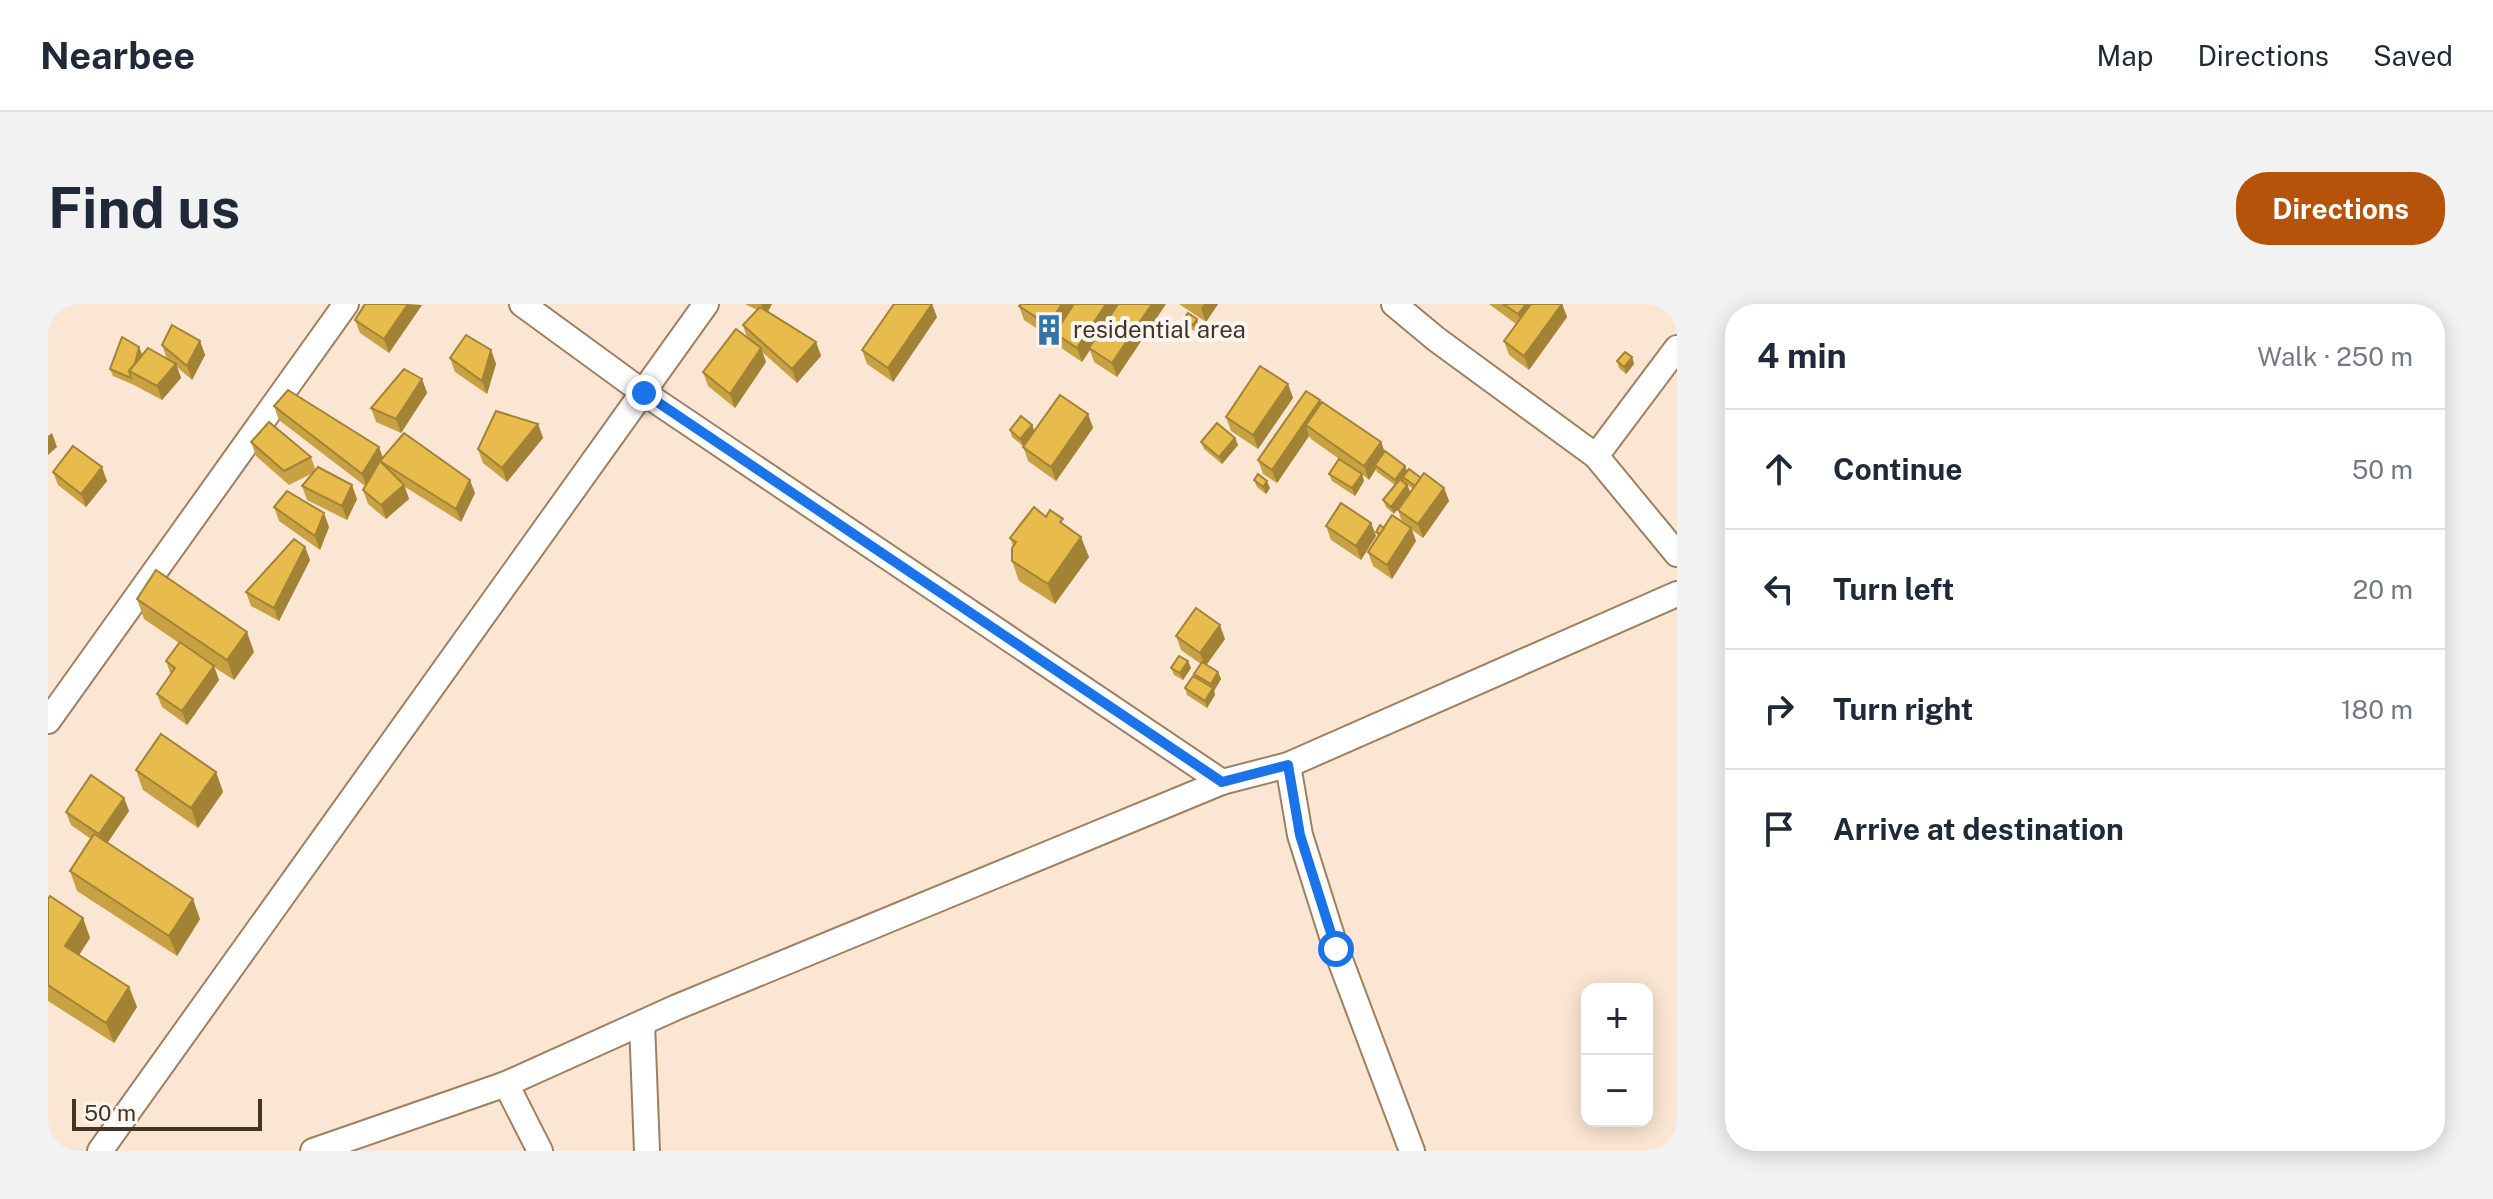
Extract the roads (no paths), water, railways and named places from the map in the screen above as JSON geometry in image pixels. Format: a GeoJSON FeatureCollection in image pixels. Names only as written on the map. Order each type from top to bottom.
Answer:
{"type":"FeatureCollection","features":[{"type":"Feature","properties":{"kind":"street"},"geometry":{"type":"LineString","coordinates":[[48,721],[346,304]]}},
{"type":"Feature","properties":{"kind":"street"},"geometry":{"type":"LineString","coordinates":[[522,304],[644,393],[1222,782]]}},
{"type":"Feature","properties":{"kind":"street"},"geometry":{"type":"LineString","coordinates":[[100,1151],[706,304]]}},
{"type":"Feature","properties":{"kind":"street"},"geometry":{"type":"LineString","coordinates":[[1394,304],[1436,339],[1596,456],[1677,554]]}},
{"type":"Feature","properties":{"kind":"street"},"geometry":{"type":"LineString","coordinates":[[1596,456],[1677,348]]}},
{"type":"Feature","properties":{"kind":"street"},"geometry":{"type":"LineString","coordinates":[[313,1151],[506,1084],[642,1023],[1222,782],[1288,765],[1677,594]]}},
{"type":"Feature","properties":{"kind":"street"},"geometry":{"type":"LineString","coordinates":[[1288,765],[1300,835],[1336,949],[1412,1151]]}},
{"type":"Feature","properties":{"kind":"street"},"geometry":{"type":"LineString","coordinates":[[642,1023],[647,1151]]}},
{"type":"Feature","properties":{"kind":"street"},"geometry":{"type":"LineString","coordinates":[[506,1084],[540,1151]]}},
{"type":"Feature","properties":{"kind":"place","name":"residential area"},"geometry":{"type":"Point","coordinates":[1049,330]}}]}
